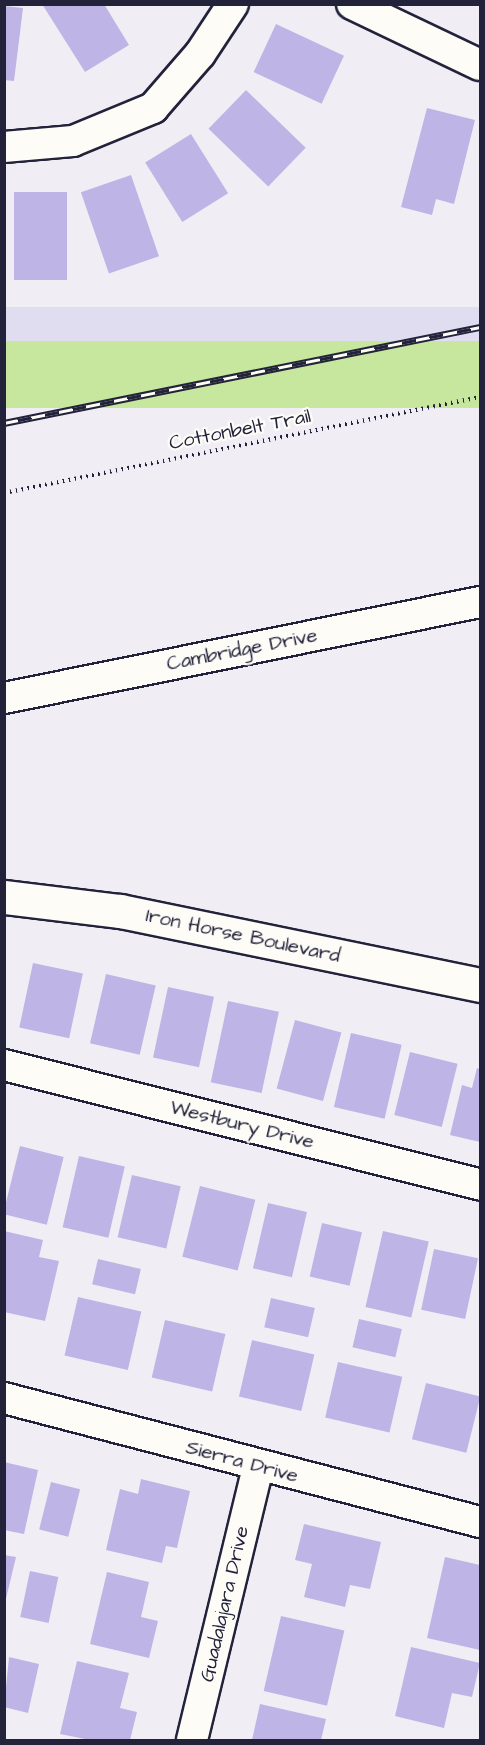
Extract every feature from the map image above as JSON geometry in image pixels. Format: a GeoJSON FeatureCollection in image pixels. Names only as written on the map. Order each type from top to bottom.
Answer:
{"type":"FeatureCollection","features":[{"type":"Feature","properties":{"kind":"street"},"geometry":{"type":"LineString","coordinates":[[4,147],[72,141],[153,108],[200,54],[233,4]]}},
{"type":"Feature","properties":{"kind":"street"},"geometry":{"type":"LineString","coordinates":[[352,4],[480,65]]}},
{"type":"Feature","properties":{"kind":"street","name":"Cambridge Drive"},"geometry":{"type":"LineString","coordinates":[[4,698],[480,602]]}},
{"type":"Feature","properties":{"kind":"street","name":"Iron Horse Boulevard"},"geometry":{"type":"LineString","coordinates":[[4,897],[120,911],[480,985]]}},
{"type":"Feature","properties":{"kind":"street","name":"Westbury Drive"},"geometry":{"type":"LineString","coordinates":[[4,1065],[480,1185]]}},
{"type":"Feature","properties":{"kind":"street","name":"Sierra Drive"},"geometry":{"type":"LineString","coordinates":[[4,1398],[258,1467],[480,1522]]}},
{"type":"Feature","properties":{"kind":"street","name":"Guadalajara Drive"},"geometry":{"type":"LineString","coordinates":[[192,1740],[258,1467]]}},
{"type":"Feature","properties":{"kind":"path","name":"Cottonbelt Trail"},"geometry":{"type":"LineString","coordinates":[[4,493],[480,397]]}},
{"type":"Feature","properties":{"kind":"shaded area"},"geometry":{"type":"Polygon","coordinates":[[[4,307],[480,307],[480,341],[4,341],[4,307]]]}},
{"type":"Feature","properties":{"kind":"green space"},"geometry":{"type":"Polygon","coordinates":[[[4,341],[480,341],[480,408],[4,408],[4,341]]]}},
{"type":"Feature","properties":{"kind":"building"},"geometry":{"type":"Polygon","coordinates":[[[42,4],[104,4],[129,45],[85,72],[42,4]]]}},
{"type":"Feature","properties":{"kind":"building"},"geometry":{"type":"Polygon","coordinates":[[[4,6],[23,8],[14,81],[4,80],[4,6]]]}},
{"type":"Feature","properties":{"kind":"building"},"geometry":{"type":"Polygon","coordinates":[[[276,24],[344,56],[322,104],[254,72],[276,24]]]}},
{"type":"Feature","properties":{"kind":"building"},"geometry":{"type":"Polygon","coordinates":[[[246,90],[306,148],[268,187],[208,129],[246,90]]]}},
{"type":"Feature","properties":{"kind":"building"},"geometry":{"type":"Polygon","coordinates":[[[427,108],[475,120],[454,204],[436,199],[432,215],[401,207],[427,108]]]}},
{"type":"Feature","properties":{"kind":"building"},"geometry":{"type":"Polygon","coordinates":[[[191,134],[228,193],[182,222],[145,163],[191,134]]]}},
{"type":"Feature","properties":{"kind":"building"},"geometry":{"type":"Polygon","coordinates":[[[131,175],[159,256],[109,274],[81,192],[131,175]]]}},
{"type":"Feature","properties":{"kind":"building"},"geometry":{"type":"Polygon","coordinates":[[[14,192],[67,192],[67,280],[14,280],[14,192]]]}},
{"type":"Feature","properties":{"kind":"building"},"geometry":{"type":"Polygon","coordinates":[[[33,963],[83,974],[69,1038],[19,1028],[33,963]]]}},
{"type":"Feature","properties":{"kind":"building"},"geometry":{"type":"Polygon","coordinates":[[[106,974],[156,985],[140,1055],[90,1043],[106,974]]]}},
{"type":"Feature","properties":{"kind":"building"},"geometry":{"type":"Polygon","coordinates":[[[168,987],[214,997],[199,1067],[153,1057],[168,987]]]}},
{"type":"Feature","properties":{"kind":"building"},"geometry":{"type":"Polygon","coordinates":[[[228,1001],[279,1012],[262,1093],[211,1082],[228,1001]]]}},
{"type":"Feature","properties":{"kind":"building"},"geometry":{"type":"Polygon","coordinates":[[[295,1020],[341,1032],[323,1101],[277,1089],[295,1020]]]}},
{"type":"Feature","properties":{"kind":"building"},"geometry":{"type":"Polygon","coordinates":[[[351,1033],[402,1045],[385,1119],[334,1107],[351,1033]]]}},
{"type":"Feature","properties":{"kind":"building"},"geometry":{"type":"Polygon","coordinates":[[[410,1052],[458,1064],[442,1127],[394,1115],[410,1052]]]}},
{"type":"Feature","properties":{"kind":"building"},"geometry":{"type":"Polygon","coordinates":[[[477,1068],[480,1069],[480,1142],[450,1135],[462,1085],[472,1088],[477,1068]]]}},
{"type":"Feature","properties":{"kind":"building"},"geometry":{"type":"Polygon","coordinates":[[[20,1146],[64,1157],[47,1225],[4,1214],[20,1146]]]}},
{"type":"Feature","properties":{"kind":"building"},"geometry":{"type":"Polygon","coordinates":[[[79,1156],[125,1167],[108,1238],[63,1227],[79,1156]]]}},
{"type":"Feature","properties":{"kind":"building"},"geometry":{"type":"Polygon","coordinates":[[[132,1175],[181,1186],[166,1249],[118,1237],[132,1175]]]}},
{"type":"Feature","properties":{"kind":"building"},"geometry":{"type":"Polygon","coordinates":[[[200,1186],[255,1200],[238,1271],[182,1257],[200,1186]]]}},
{"type":"Feature","properties":{"kind":"building"},"geometry":{"type":"Polygon","coordinates":[[[268,1203],[307,1212],[292,1277],[253,1268],[268,1203]]]}},
{"type":"Feature","properties":{"kind":"building"},"geometry":{"type":"Polygon","coordinates":[[[322,1223],[362,1232],[350,1286],[310,1277],[322,1223]]]}},
{"type":"Feature","properties":{"kind":"building"},"geometry":{"type":"Polygon","coordinates":[[[4,1231],[43,1240],[39,1257],[59,1261],[45,1321],[4,1312],[4,1231]]]}},
{"type":"Feature","properties":{"kind":"building"},"geometry":{"type":"Polygon","coordinates":[[[383,1231],[429,1242],[411,1318],[365,1307],[383,1231]]]}},
{"type":"Feature","properties":{"kind":"building"},"geometry":{"type":"Polygon","coordinates":[[[434,1249],[478,1258],[465,1319],[421,1310],[434,1249]]]}},
{"type":"Feature","properties":{"kind":"building"},"geometry":{"type":"Polygon","coordinates":[[[98,1259],[141,1269],[135,1294],[92,1284],[98,1259]]]}},
{"type":"Feature","properties":{"kind":"building"},"geometry":{"type":"Polygon","coordinates":[[[78,1297],[141,1312],[128,1370],[65,1355],[78,1297]]]}},
{"type":"Feature","properties":{"kind":"building"},"geometry":{"type":"Polygon","coordinates":[[[271,1298],[315,1308],[308,1337],[264,1327],[271,1298]]]}},
{"type":"Feature","properties":{"kind":"building"},"geometry":{"type":"Polygon","coordinates":[[[359,1319],[402,1329],[395,1357],[352,1347],[359,1319]]]}},
{"type":"Feature","properties":{"kind":"building"},"geometry":{"type":"Polygon","coordinates":[[[165,1320],[225,1334],[212,1391],[152,1377],[165,1320]]]}},
{"type":"Feature","properties":{"kind":"building"},"geometry":{"type":"Polygon","coordinates":[[[252,1340],[314,1354],[301,1411],[239,1397],[252,1340]]]}},
{"type":"Feature","properties":{"kind":"building"},"geometry":{"type":"Polygon","coordinates":[[[338,1362],[402,1377],[389,1432],[325,1418],[338,1362]]]}},
{"type":"Feature","properties":{"kind":"building"},"geometry":{"type":"Polygon","coordinates":[[[426,1383],[480,1396],[466,1453],[412,1439],[426,1383]]]}},
{"type":"Feature","properties":{"kind":"building"},"geometry":{"type":"Polygon","coordinates":[[[4,1462],[38,1470],[24,1534],[4,1530],[4,1462]]]}},
{"type":"Feature","properties":{"kind":"building"},"geometry":{"type":"Polygon","coordinates":[[[141,1479],[190,1491],[177,1548],[166,1546],[162,1563],[106,1550],[120,1489],[138,1494],[141,1479]]]}},
{"type":"Feature","properties":{"kind":"building"},"geometry":{"type":"Polygon","coordinates":[[[51,1482],[80,1489],[68,1537],[39,1530],[51,1482]]]}},
{"type":"Feature","properties":{"kind":"building"},"geometry":{"type":"Polygon","coordinates":[[[304,1524],[381,1542],[370,1589],[350,1585],[345,1607],[304,1597],[312,1564],[295,1560],[304,1524]]]}},
{"type":"Feature","properties":{"kind":"building"},"geometry":{"type":"Polygon","coordinates":[[[4,1555],[16,1557],[5,1603],[4,1603],[4,1555]]]}},
{"type":"Feature","properties":{"kind":"building"},"geometry":{"type":"Polygon","coordinates":[[[445,1557],[480,1565],[480,1650],[427,1638],[445,1557]]]}},
{"type":"Feature","properties":{"kind":"building"},"geometry":{"type":"Polygon","coordinates":[[[30,1571],[58,1577],[49,1623],[20,1617],[30,1571]]]}},
{"type":"Feature","properties":{"kind":"building"},"geometry":{"type":"Polygon","coordinates":[[[107,1572],[149,1582],[141,1617],[158,1621],[149,1658],[90,1644],[107,1572]]]}},
{"type":"Feature","properties":{"kind":"building"},"geometry":{"type":"Polygon","coordinates":[[[281,1616],[344,1631],[327,1706],[264,1691],[281,1616]]]}},
{"type":"Feature","properties":{"kind":"building"},"geometry":{"type":"Polygon","coordinates":[[[411,1647],[480,1663],[472,1697],[452,1693],[444,1728],[395,1716],[411,1647]]]}},
{"type":"Feature","properties":{"kind":"building"},"geometry":{"type":"Polygon","coordinates":[[[9,1657],[39,1664],[28,1713],[4,1707],[9,1657]]]}},
{"type":"Feature","properties":{"kind":"building"},"geometry":{"type":"Polygon","coordinates":[[[77,1661],[129,1673],[120,1708],[137,1712],[130,1740],[90,1740],[60,1734],[77,1661]]]}},
{"type":"Feature","properties":{"kind":"building"},"geometry":{"type":"Polygon","coordinates":[[[260,1704],[326,1719],[321,1740],[252,1740],[260,1704]]]}},
{"type":"Feature","properties":{"kind":"railway"},"geometry":{"type":"LineString","coordinates":[[4,423],[480,327]]}}]}
